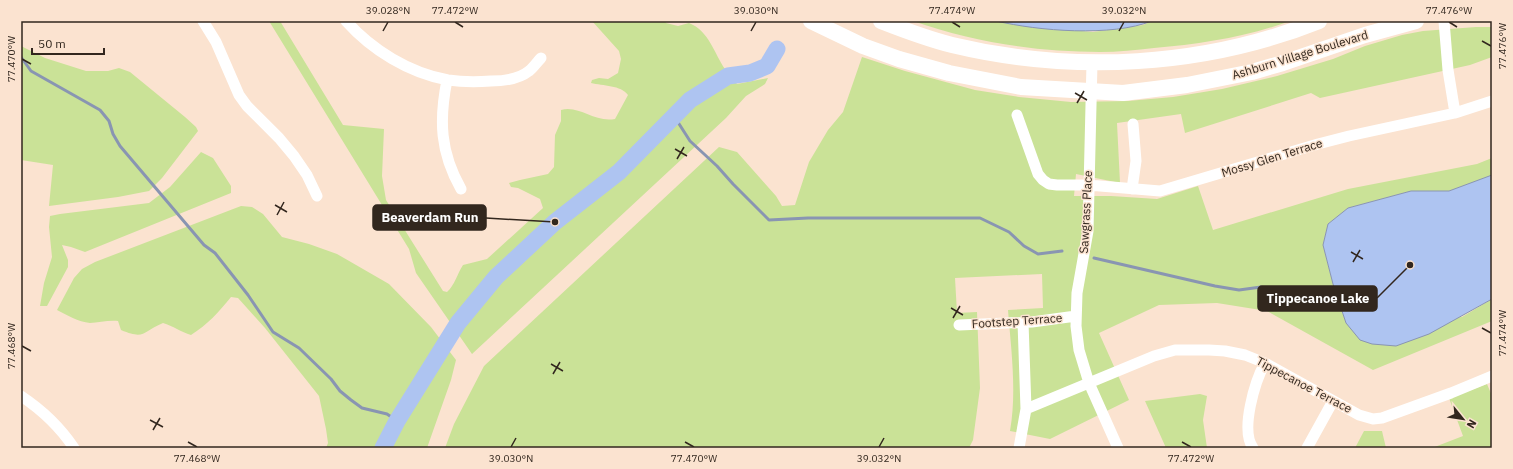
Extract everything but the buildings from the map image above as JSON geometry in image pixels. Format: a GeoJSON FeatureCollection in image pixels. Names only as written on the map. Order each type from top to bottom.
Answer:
{"type":"FeatureCollection","features":[{"type":"Feature","properties":{"kind":"main road","name":"Ashburn Village Boulevard"},"geometry":{"type":"LineString","coordinates":[[811,21],[863,46],[899,59],[949,73],[1022,87],[1123,93],[1156,90],[1219,80],[1283,63],[1365,35],[1416,21]]}},
{"type":"Feature","properties":{"kind":"main road"},"geometry":{"type":"LineString","coordinates":[[881,21],[952,45],[986,52],[1057,62],[1092,63],[1186,57],[1217,51],[1279,35],[1319,21]]}},
{"type":"Feature","properties":{"kind":"street"},"geometry":{"type":"LineString","coordinates":[[203,21],[216,42],[239,95],[247,106],[280,138],[294,156],[307,175],[317,196]]}},
{"type":"Feature","properties":{"kind":"street"},"geometry":{"type":"LineString","coordinates":[[346,21],[367,42],[387,56],[416,70],[447,80],[480,82],[512,79],[528,72],[541,58]]}},
{"type":"Feature","properties":{"kind":"street"},"geometry":{"type":"LineString","coordinates":[[1444,21],[1448,70],[1456,113]]}},
{"type":"Feature","properties":{"kind":"street","name":"Sawgrass Place"},"geometry":{"type":"LineString","coordinates":[[1092,63],[1088,231],[1077,293],[1077,334],[1080,350],[1090,383],[1118,448]]}},
{"type":"Feature","properties":{"kind":"street"},"geometry":{"type":"LineString","coordinates":[[447,80],[442,103],[442,136],[450,167],[461,189]]}},
{"type":"Feature","properties":{"kind":"street","name":"Mossy Glen Terrace"},"geometry":{"type":"LineString","coordinates":[[1017,115],[1038,174],[1043,180],[1050,184],[1088,185],[1153,191],[1168,190],[1318,144],[1456,113],[1492,101]]}},
{"type":"Feature","properties":{"kind":"street"},"geometry":{"type":"LineString","coordinates":[[1132,189],[1136,161],[1133,124]]}},
{"type":"Feature","properties":{"kind":"street","name":"Footstep Terrace"},"geometry":{"type":"LineString","coordinates":[[959,325],[1023,322],[1076,316]]}},
{"type":"Feature","properties":{"kind":"street"},"geometry":{"type":"LineString","coordinates":[[1019,448],[1026,409],[1023,322]]}},
{"type":"Feature","properties":{"kind":"street","name":"Tippecanoe Terrace"},"geometry":{"type":"LineString","coordinates":[[1026,409],[1154,356],[1175,350],[1225,351],[1246,355],[1265,363],[1365,417],[1372,419],[1382,418],[1451,393],[1492,376]]}},
{"type":"Feature","properties":{"kind":"street"},"geometry":{"type":"LineString","coordinates":[[1253,448],[1249,438],[1248,424],[1258,377],[1265,363]]}},
{"type":"Feature","properties":{"kind":"street"},"geometry":{"type":"LineString","coordinates":[[21,396],[52,421],[65,435],[74,448]]}},
{"type":"Feature","properties":{"kind":"street"},"geometry":{"type":"LineString","coordinates":[[1307,448],[1333,400]]}},
{"type":"Feature","properties":{"kind":"green space"},"geometry":{"type":"Polygon","coordinates":[[[269,21],[280,21],[343,125],[384,129],[382,176],[386,200],[443,291],[447,292],[452,286],[463,265],[487,259],[543,208],[540,199],[518,188],[511,187],[509,183],[548,174],[554,167],[555,135],[561,121],[561,110],[574,110],[600,119],[615,119],[628,95],[621,89],[591,83],[592,80],[599,78],[608,79],[618,73],[621,59],[619,51],[592,21],[665,21],[666,23],[678,26],[689,23],[702,31],[726,71],[737,84],[768,78],[765,84],[746,96],[726,118],[472,354],[416,273],[409,249],[269,21]]]}},
{"type":"Feature","properties":{"kind":"green space"},"geometry":{"type":"Polygon","coordinates":[[[913,21],[996,21],[1036,27],[1093,32],[1143,25],[1152,21],[1290,21],[1240,36],[1206,42],[1114,52],[1076,52],[1029,48],[982,40],[959,35],[913,21]]]}},
{"type":"Feature","properties":{"kind":"green space"},"geometry":{"type":"Polygon","coordinates":[[[1492,27],[1492,57],[1470,65],[1320,98],[1311,93],[1185,133],[1181,114],[1117,123],[1120,183],[1076,174],[1074,196],[1111,196],[1157,199],[1198,186],[1213,230],[1348,189],[1477,164],[1492,158],[1492,175],[1489,177],[1449,191],[1411,191],[1348,208],[1328,224],[1323,245],[1333,284],[1346,323],[1462,317],[1492,299],[1492,321],[1373,370],[1267,311],[1217,303],[1159,305],[1099,333],[1129,400],[1050,439],[1010,431],[1013,385],[1008,310],[1043,308],[1042,274],[955,278],[957,313],[977,312],[980,388],[973,440],[969,448],[445,448],[454,424],[484,366],[719,147],[737,152],[776,196],[782,206],[795,205],[809,162],[828,130],[843,112],[862,57],[905,71],[975,90],[1019,97],[1071,102],[1128,101],[1173,97],[1222,89],[1277,76],[1333,59],[1365,46],[1402,35],[1423,31],[1492,27]]]}},
{"type":"Feature","properties":{"kind":"green space"},"geometry":{"type":"Polygon","coordinates":[[[21,46],[45,58],[86,71],[108,71],[119,68],[130,72],[185,117],[196,127],[198,131],[162,178],[149,191],[118,197],[49,206],[53,165],[21,160],[21,46]]]}},
{"type":"Feature","properties":{"kind":"green space"},"geometry":{"type":"Polygon","coordinates":[[[201,152],[213,158],[231,186],[231,193],[85,252],[62,245],[68,260],[68,267],[47,306],[40,306],[44,283],[52,257],[49,227],[50,216],[149,203],[170,187],[201,152]]]}},
{"type":"Feature","properties":{"kind":"green space"},"geometry":{"type":"Polygon","coordinates":[[[241,206],[252,207],[263,214],[282,237],[309,244],[337,254],[389,284],[431,327],[456,360],[451,380],[427,448],[326,448],[328,443],[319,396],[265,328],[238,298],[231,297],[212,318],[191,335],[163,323],[139,335],[121,330],[118,321],[90,323],[73,318],[57,310],[74,278],[82,269],[95,262],[241,206]]]}},
{"type":"Feature","properties":{"kind":"green space"},"geometry":{"type":"Polygon","coordinates":[[[1487,384],[1492,396],[1492,448],[1432,448],[1463,436],[1449,398],[1487,384]]]}},
{"type":"Feature","properties":{"kind":"green space"},"geometry":{"type":"Polygon","coordinates":[[[1200,394],[1207,396],[1203,420],[1207,448],[1166,448],[1145,401],[1200,394]]]}},
{"type":"Feature","properties":{"kind":"green space"},"geometry":{"type":"Polygon","coordinates":[[[1364,431],[1382,431],[1386,448],[1355,448],[1364,431]]]}},
{"type":"Feature","properties":{"kind":"water"},"geometry":{"type":"Polygon","coordinates":[[[996,21],[1152,21],[1116,29],[1075,31],[1013,25],[996,21]]]}},
{"type":"Feature","properties":{"kind":"water"},"geometry":{"type":"Polygon","coordinates":[[[1492,175],[1492,299],[1429,334],[1396,346],[1372,344],[1360,340],[1346,323],[1333,284],[1323,245],[1328,224],[1348,208],[1411,191],[1449,191],[1492,175]]]}},
{"type":"Feature","properties":{"kind":"waterway"},"geometry":{"type":"LineString","coordinates":[[383,448],[397,421],[458,323],[496,277],[555,222],[619,172],[690,100],[728,76],[750,73],[767,66],[777,49]]}},
{"type":"Feature","properties":{"kind":"waterway"},"geometry":{"type":"LineString","coordinates":[[21,57],[31,71],[100,110],[109,121],[113,134],[120,146],[204,245],[215,253],[248,295],[273,332],[299,348],[331,379],[340,391],[362,408],[387,414],[397,421]]}},
{"type":"Feature","properties":{"kind":"waterway"},"geometry":{"type":"LineString","coordinates":[[674,116],[690,141],[717,166],[769,220],[808,218],[980,218],[1009,232],[1024,246],[1038,254],[1062,251]]}},
{"type":"Feature","properties":{"kind":"waterway"},"geometry":{"type":"LineString","coordinates":[[1094,258],[1215,286],[1239,290],[1261,287],[1273,293]]}},
{"type":"Feature","properties":{"kind":"place","name":"Beaverdam Run"},"geometry":{"type":"Point","coordinates":[555,222]}},
{"type":"Feature","properties":{"kind":"place","name":"Tippecanoe Lake"},"geometry":{"type":"Point","coordinates":[1410,265]}}]}
